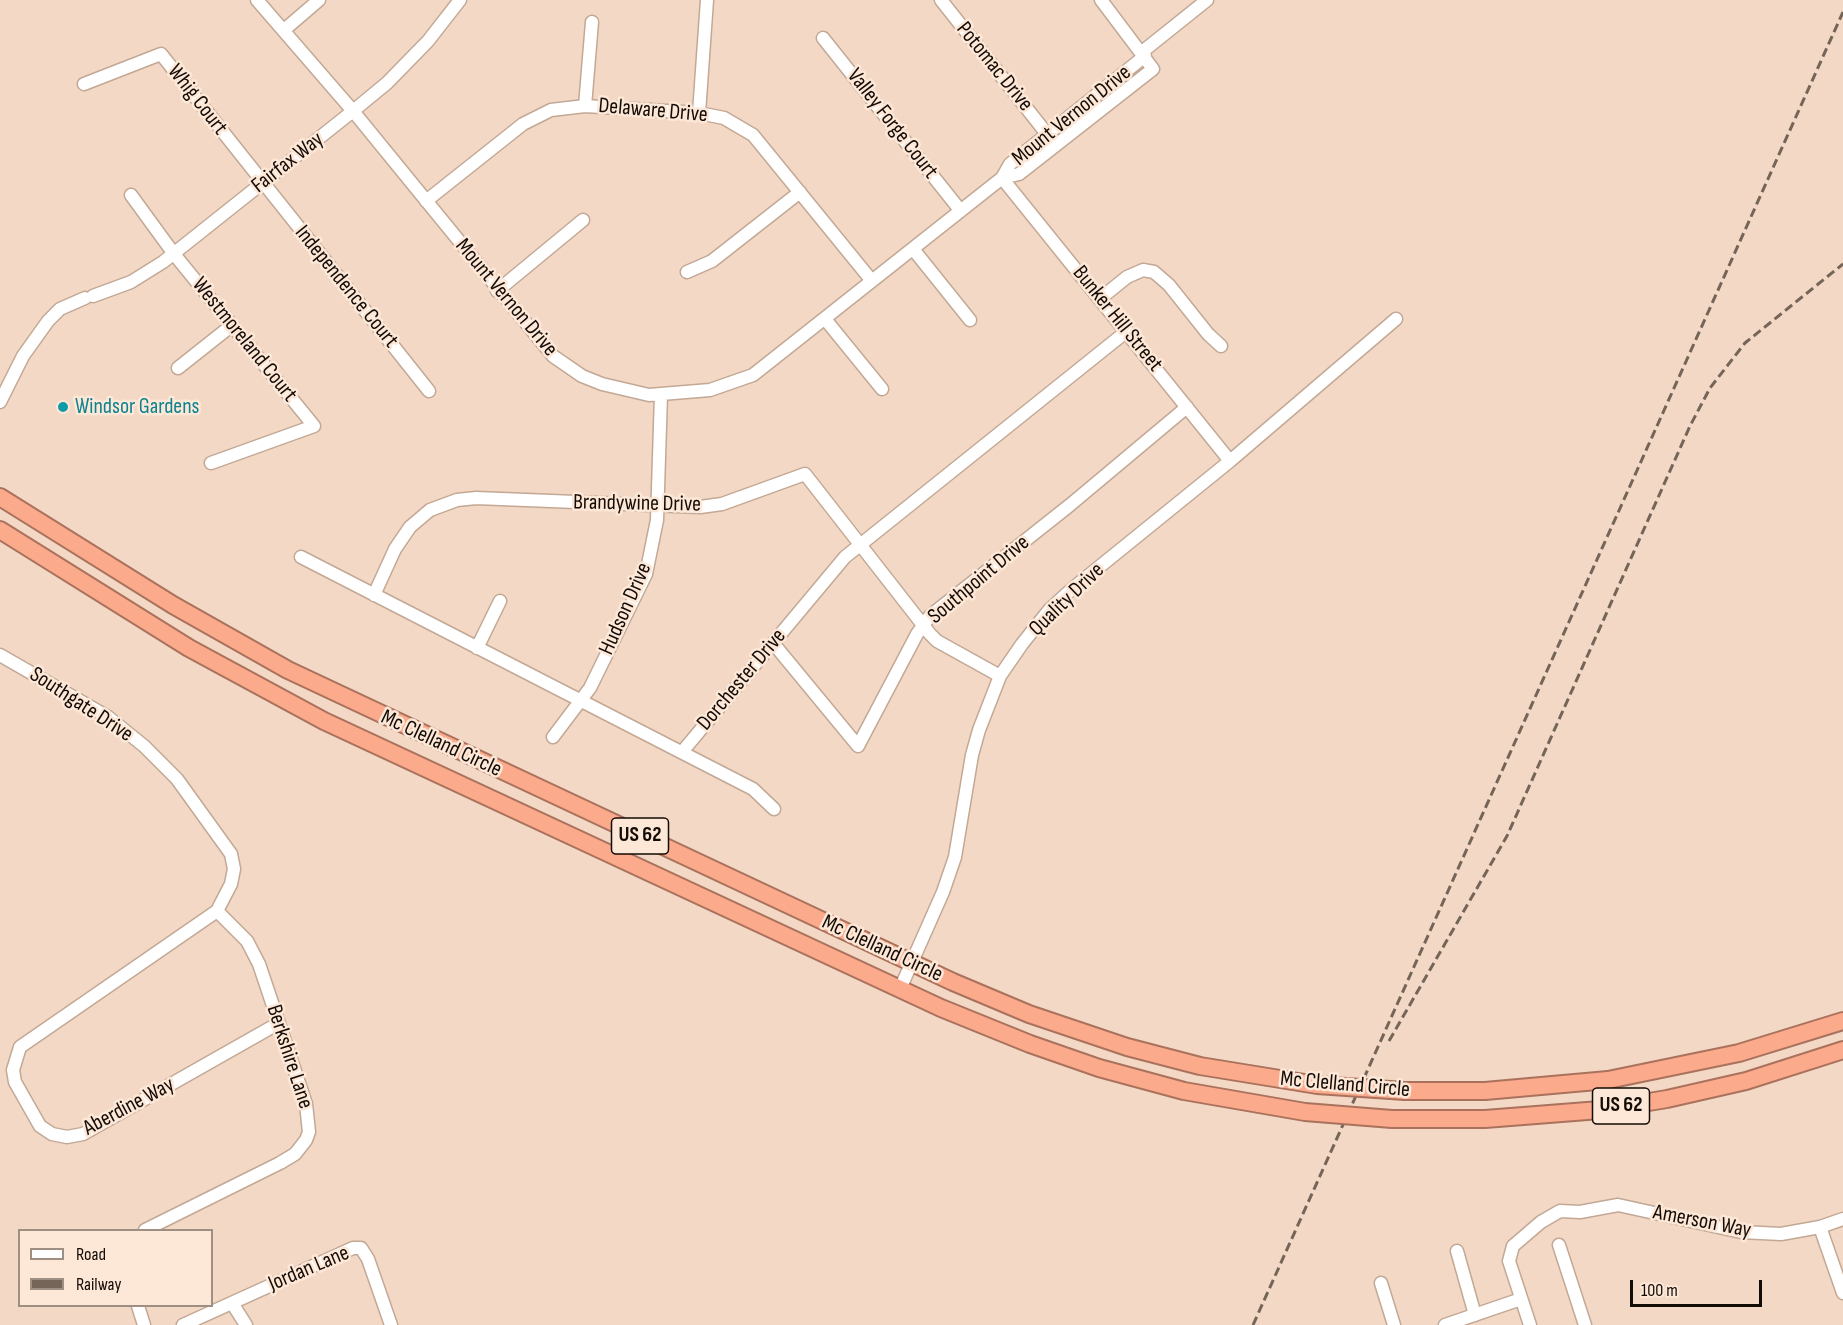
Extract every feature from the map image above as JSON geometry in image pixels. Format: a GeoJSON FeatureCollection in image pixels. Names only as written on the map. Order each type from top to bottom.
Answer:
{"type":"FeatureCollection","features":[{"type":"Feature","properties":{"kind":"highway","name":"Mc Clelland Circle"},"geometry":{"type":"LineString","coordinates":[[0,497],[154,594],[288,670],[912,963],[1029,1014],[1127,1047],[1200,1066],[1317,1085],[1405,1091],[1497,1091],[1608,1080],[1739,1053],[1843,1021]]}},
{"type":"Feature","properties":{"kind":"highway","name":"Mc Clelland Circle"},"geometry":{"type":"LineString","coordinates":[[0,530],[189,648],[324,721],[985,1027],[1099,1068],[1202,1095],[1305,1112],[1392,1119],[1485,1119],[1600,1110],[1735,1083],[1843,1050]]}},
{"type":"Feature","properties":{"kind":"street","name":"Mount Vernon Drive"},"geometry":{"type":"LineString","coordinates":[[257,0],[353,111],[497,291],[553,356],[582,376],[629,392],[661,395],[710,390],[753,375],[1002,178],[1010,164],[1207,0]]}},
{"type":"Feature","properties":{"kind":"street"},"geometry":{"type":"LineString","coordinates":[[284,30],[319,0]]}},
{"type":"Feature","properties":{"kind":"street","name":"Fairfax Way"},"geometry":{"type":"LineString","coordinates":[[0,402],[22,357],[48,321],[60,309],[131,282],[174,254],[387,83],[428,41],[460,0]]}},
{"type":"Feature","properties":{"kind":"street"},"geometry":{"type":"LineString","coordinates":[[699,113],[707,0]]}},
{"type":"Feature","properties":{"kind":"street","name":"Potomac Drive"},"geometry":{"type":"LineString","coordinates":[[941,0],[1047,134]]}},
{"type":"Feature","properties":{"kind":"street"},"geometry":{"type":"LineString","coordinates":[[1101,0],[1143,54]]}},
{"type":"Feature","properties":{"kind":"street"},"geometry":{"type":"LineString","coordinates":[[585,106],[592,21]]}},
{"type":"Feature","properties":{"kind":"street","name":"Valley Forge Court"},"geometry":{"type":"LineString","coordinates":[[823,38],[960,210]]}},
{"type":"Feature","properties":{"kind":"street","name":"Whig Court"},"geometry":{"type":"LineString","coordinates":[[84,84],[161,54],[262,183]]}},
{"type":"Feature","properties":{"kind":"street","name":"Mount Vernon Drive"},"geometry":{"type":"LineString","coordinates":[[1002,178],[1019,174],[1154,69],[1143,54]]}},
{"type":"Feature","properties":{"kind":"street","name":"Delaware Drive"},"geometry":{"type":"LineString","coordinates":[[426,201],[523,124],[551,110],[585,106],[699,113],[724,118],[753,135],[872,281]]}},
{"type":"Feature","properties":{"kind":"street","name":"Bunker Hill Street"},"geometry":{"type":"LineString","coordinates":[[1002,178],[1101,298],[1230,461]]}},
{"type":"Feature","properties":{"kind":"street","name":"Independence Court"},"geometry":{"type":"LineString","coordinates":[[262,183],[429,391]]}},
{"type":"Feature","properties":{"kind":"street"},"geometry":{"type":"LineString","coordinates":[[687,273],[712,261],[800,192]]}},
{"type":"Feature","properties":{"kind":"street","name":"Westmoreland Court"},"geometry":{"type":"LineString","coordinates":[[131,195],[231,326],[314,426],[211,463]]}},
{"type":"Feature","properties":{"kind":"street"},"geometry":{"type":"LineString","coordinates":[[497,291],[583,220]]}},
{"type":"Feature","properties":{"kind":"street"},"geometry":{"type":"LineString","coordinates":[[913,249],[969,320]]}},
{"type":"Feature","properties":{"kind":"street"},"geometry":{"type":"LineString","coordinates":[[1101,298],[1127,277],[1143,270],[1154,272],[1169,285],[1208,334],[1221,346]]}},
{"type":"Feature","properties":{"kind":"street"},"geometry":{"type":"LineString","coordinates":[[825,319],[882,389]]}},
{"type":"Feature","properties":{"kind":"street","name":"Quality Drive"},"geometry":{"type":"LineString","coordinates":[[900,988],[955,857],[972,755],[1000,676],[1050,609],[1072,589],[1230,461],[1396,319]]}},
{"type":"Feature","properties":{"kind":"street"},"geometry":{"type":"LineString","coordinates":[[178,368],[231,326]]}},
{"type":"Feature","properties":{"kind":"street","name":"Dorchester Drive"},"geometry":{"type":"LineString","coordinates":[[301,557],[682,752],[845,556],[1127,331]]}},
{"type":"Feature","properties":{"kind":"street","name":"Hudson Drive"},"geometry":{"type":"LineString","coordinates":[[553,737],[590,688],[646,574],[658,506],[661,395]]}},
{"type":"Feature","properties":{"kind":"street","name":"Southpoint Drive"},"geometry":{"type":"LineString","coordinates":[[773,643],[858,746],[930,616],[1070,505],[1187,407]]}},
{"type":"Feature","properties":{"kind":"street","name":"Brandywine Drive"},"geometry":{"type":"LineString","coordinates":[[374,595],[395,549],[410,527],[430,510],[457,500],[700,507],[722,504],[805,474],[937,641],[1000,676]]}},
{"type":"Feature","properties":{"kind":"street"},"geometry":{"type":"LineString","coordinates":[[477,648],[500,602]]}},
{"type":"Feature","properties":{"kind":"street","name":"Southgate Drive"},"geometry":{"type":"LineString","coordinates":[[0,655],[108,717],[144,746],[177,779],[231,854],[234,869],[231,884],[217,911]]}},
{"type":"Feature","properties":{"kind":"street"},"geometry":{"type":"LineString","coordinates":[[682,752],[753,789],[774,809]]}},
{"type":"Feature","properties":{"kind":"street","name":"Berkshire Lane"},"geometry":{"type":"LineString","coordinates":[[147,1229],[296,1154],[306,1140],[310,1123],[306,1104],[252,948],[217,911]]}},
{"type":"Feature","properties":{"kind":"street","name":"Aberdine Way"},"geometry":{"type":"LineString","coordinates":[[217,911],[20,1047],[13,1070],[15,1082],[26,1104],[40,1126],[52,1134],[68,1137],[83,1134],[279,1023]]}},
{"type":"Feature","properties":{"kind":"street","name":"Amerson Way"},"geometry":{"type":"LineString","coordinates":[[1521,1299],[1509,1261],[1513,1246],[1541,1222],[1560,1211],[1580,1212],[1618,1205],[1741,1232],[1781,1234],[1820,1227],[1843,1219]]}},
{"type":"Feature","properties":{"kind":"street"},"geometry":{"type":"LineString","coordinates":[[1820,1227],[1843,1293]]}},
{"type":"Feature","properties":{"kind":"street"},"geometry":{"type":"LineString","coordinates":[[1558,1245],[1585,1325]]}},
{"type":"Feature","properties":{"kind":"street","name":"Jordan Lane"},"geometry":{"type":"LineString","coordinates":[[183,1325],[353,1248],[361,1248],[368,1259],[391,1325]]}},
{"type":"Feature","properties":{"kind":"street"},"geometry":{"type":"LineString","coordinates":[[1457,1251],[1475,1315]]}},
{"type":"Feature","properties":{"kind":"street"},"geometry":{"type":"LineString","coordinates":[[1380,1283],[1394,1325]]}},
{"type":"Feature","properties":{"kind":"street"},"geometry":{"type":"LineString","coordinates":[[1445,1325],[1521,1299],[1530,1325]]}},
{"type":"Feature","properties":{"kind":"street"},"geometry":{"type":"LineString","coordinates":[[232,1303],[246,1325]]}},
{"type":"Feature","properties":{"kind":"street"},"geometry":{"type":"LineString","coordinates":[[139,1307],[144,1325]]}},
{"type":"Feature","properties":{"kind":"railway"},"geometry":{"type":"LineString","coordinates":[[1253,1325],[1843,12]]}},
{"type":"Feature","properties":{"kind":"railway"},"geometry":{"type":"LineString","coordinates":[[1389,1041],[1507,836],[1690,426],[1710,388],[1745,343],[1843,264]]}},
{"type":"Feature","properties":{"kind":"place","name":"Windsor Gardens"},"geometry":{"type":"Point","coordinates":[63,407]}}]}
